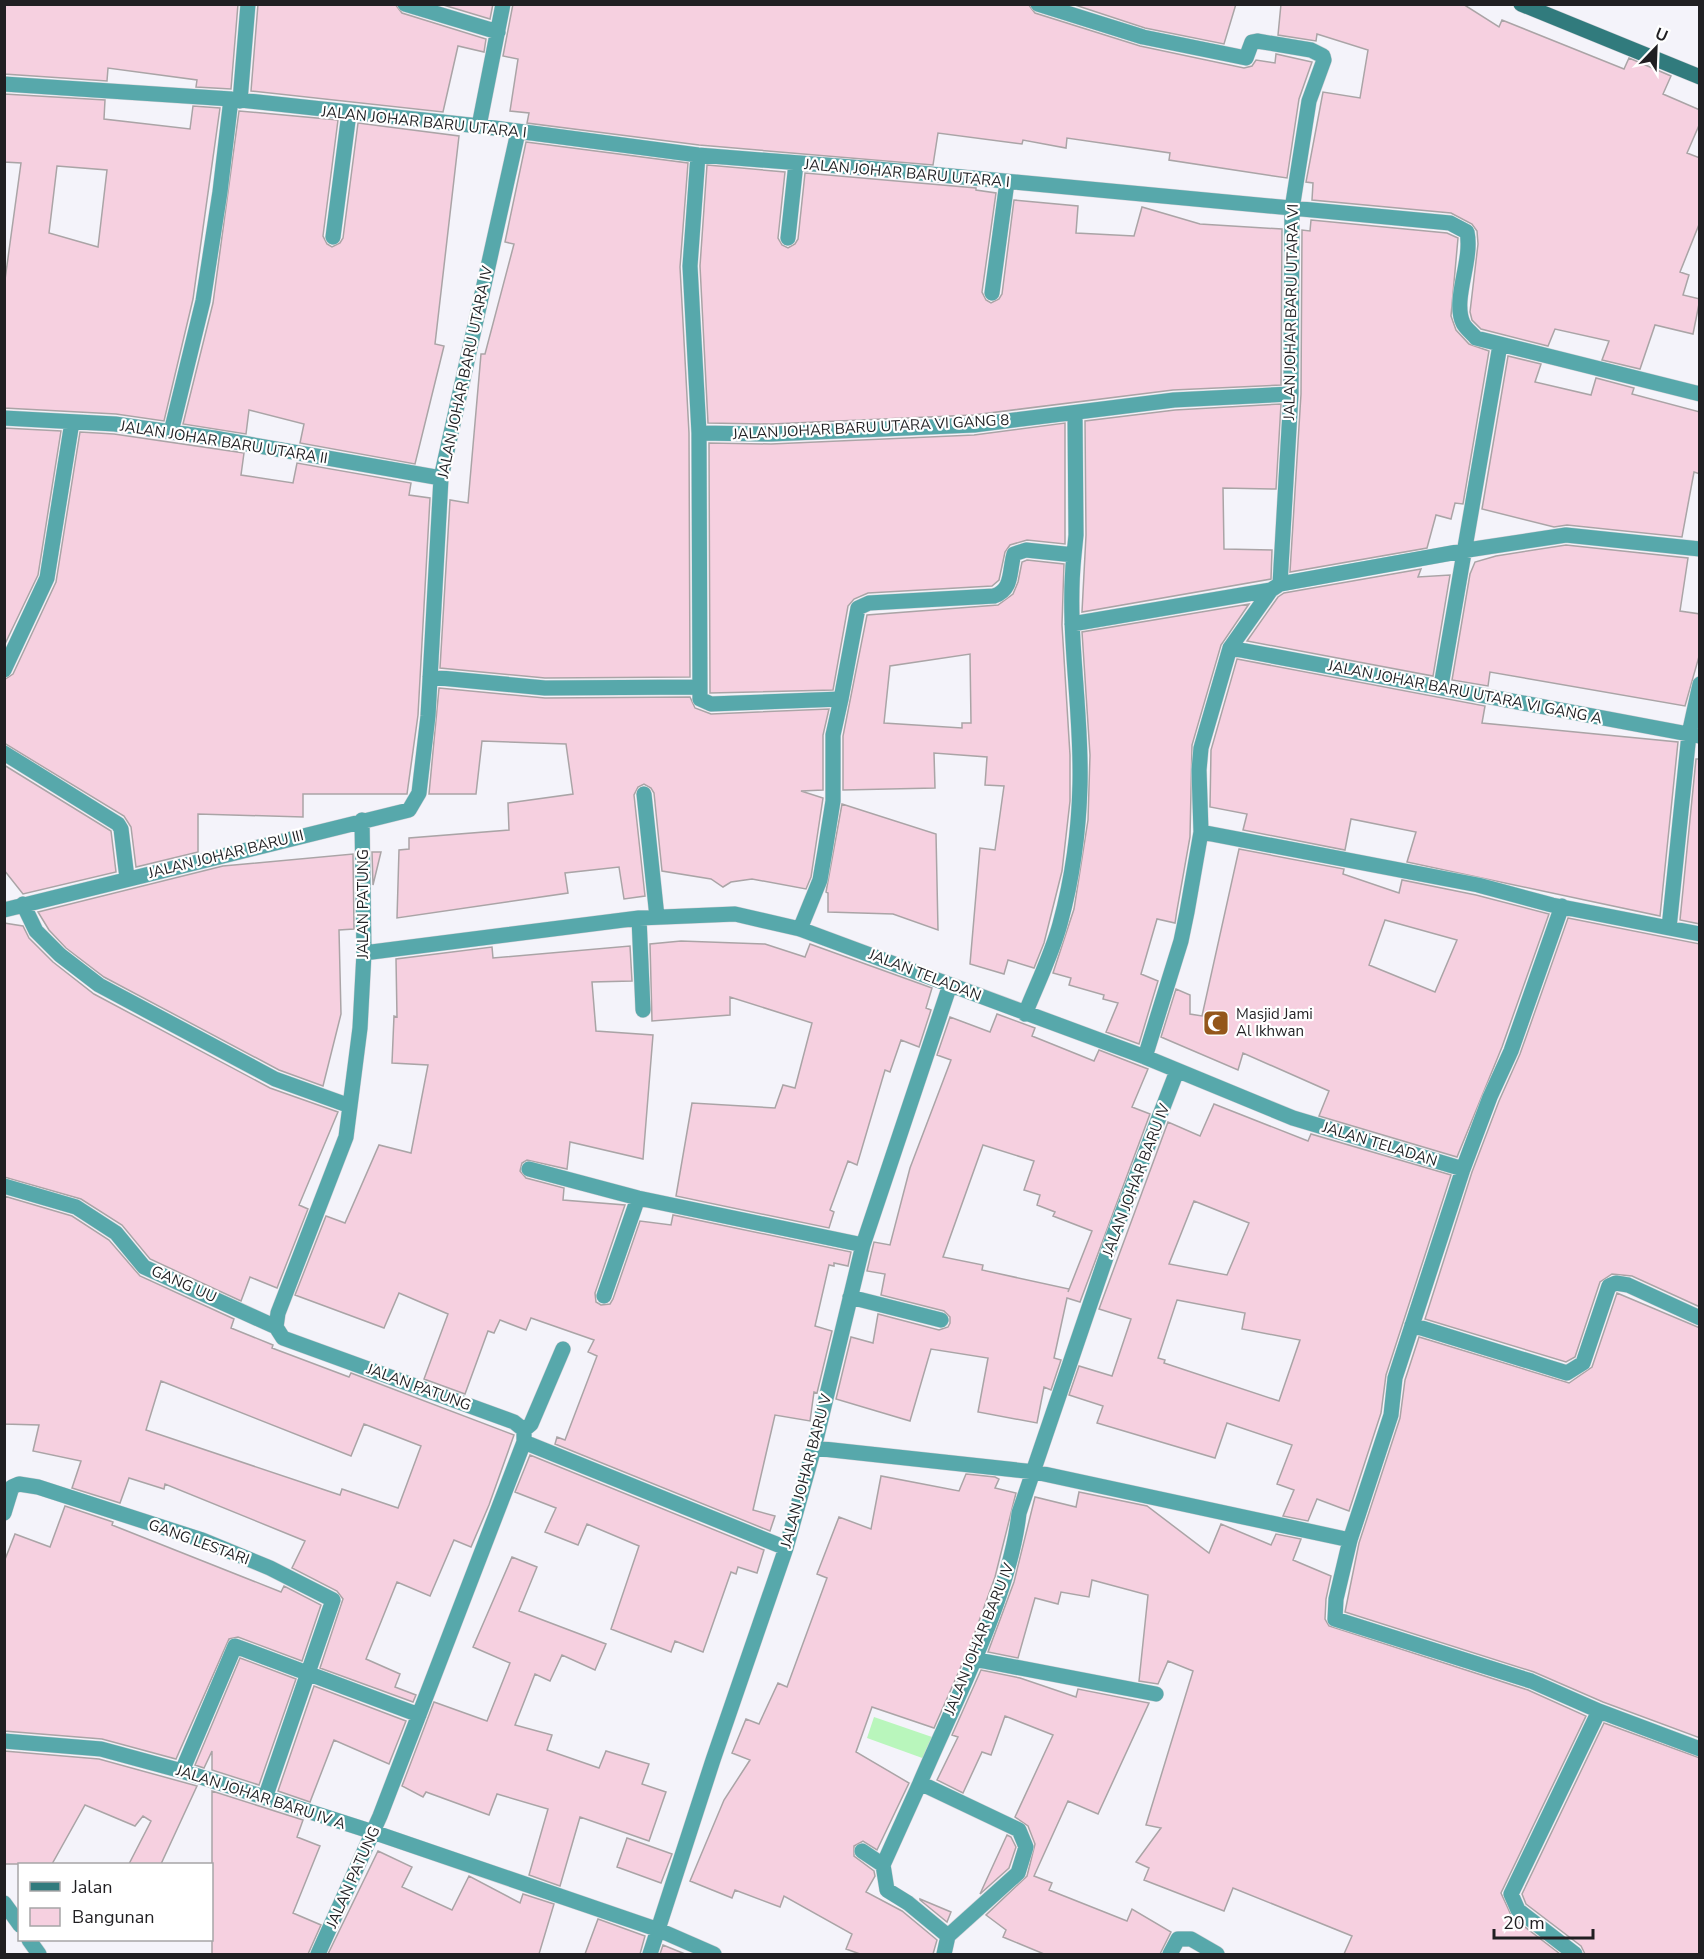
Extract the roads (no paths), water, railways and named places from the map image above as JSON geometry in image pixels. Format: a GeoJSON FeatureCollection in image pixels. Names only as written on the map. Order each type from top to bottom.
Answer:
{"type":"FeatureCollection","features":[{"type":"Feature","properties":{"kind":"street"},"geometry":{"type":"LineString","coordinates":[[171,432],[203,301],[248,4]]}},
{"type":"Feature","properties":{"kind":"street"},"geometry":{"type":"LineString","coordinates":[[405,4],[498,32]]}},
{"type":"Feature","properties":{"kind":"street"},"geometry":{"type":"LineString","coordinates":[[479,126],[503,4]]}},
{"type":"Feature","properties":{"kind":"street","name":"JALAN JOHAR BARU UTARA VI"},"geometry":{"type":"LineString","coordinates":[[1038,4],[1143,37],[1246,58],[1252,42],[1257,41],[1311,50],[1320,53],[1324,60],[1309,101],[1292,209],[1291,394],[1275,587]]}},
{"type":"Feature","properties":{"kind":"street"},"geometry":{"type":"LineString","coordinates":[[1521,4],[1700,77]]}},
{"type":"Feature","properties":{"kind":"street","name":"JALAN JOHAR BARU UTARA I"},"geometry":{"type":"LineString","coordinates":[[4,84],[235,100],[479,126],[698,155],[1450,223],[1467,232],[1470,248],[1459,301],[1463,323],[1476,338],[1700,394]]}},
{"type":"Feature","properties":{"kind":"street"},"geometry":{"type":"LineString","coordinates":[[333,237],[349,113]]}},
{"type":"Feature","properties":{"kind":"street","name":"JALAN JOHAR BARU UTARA IV"},"geometry":{"type":"LineString","coordinates":[[419,793],[430,677],[441,478],[518,132]]}},
{"type":"Feature","properties":{"kind":"street"},"geometry":{"type":"LineString","coordinates":[[698,155],[690,266],[699,433],[700,699],[711,704],[841,699]]}},
{"type":"Feature","properties":{"kind":"street"},"geometry":{"type":"LineString","coordinates":[[788,238],[796,163]]}},
{"type":"Feature","properties":{"kind":"street"},"geometry":{"type":"LineString","coordinates":[[992,292],[1007,182]]}},
{"type":"Feature","properties":{"kind":"street"},"geometry":{"type":"LineString","coordinates":[[1441,686],[1500,345]]}},
{"type":"Feature","properties":{"kind":"street","name":"JALAN JOHAR BARU UTARA VI GANG 8"},"geometry":{"type":"LineString","coordinates":[[699,433],[771,434],[974,425],[1174,400],[1291,394]]}},
{"type":"Feature","properties":{"kind":"street"},"geometry":{"type":"LineString","coordinates":[[1025,1014],[1060,926],[1072,858],[1080,785],[1079,716],[1070,592],[1076,535],[1075,413]]}},
{"type":"Feature","properties":{"kind":"street","name":"JALAN JOHAR BARU UTARA II"},"geometry":{"type":"LineString","coordinates":[[4,418],[115,424],[441,478]]}},
{"type":"Feature","properties":{"kind":"street"},"geometry":{"type":"LineString","coordinates":[[4,670],[47,578],[72,422]]}},
{"type":"Feature","properties":{"kind":"street"},"geometry":{"type":"LineString","coordinates":[[1072,624],[1464,550],[1566,535],[1700,549]]}},
{"type":"Feature","properties":{"kind":"street"},"geometry":{"type":"LineString","coordinates":[[800,929],[820,880],[833,801],[833,735],[858,608],[869,603],[994,596],[1002,593],[1008,585],[1014,554],[1026,550],[1074,555]]}},
{"type":"Feature","properties":{"kind":"street"},"geometry":{"type":"LineString","coordinates":[[1145,1057],[1181,941],[1201,832],[1199,770],[1201,748],[1230,648],[1275,587]]}},
{"type":"Feature","properties":{"kind":"street","name":"JALAN JOHAR BARU UTARA VI GANG A"},"geometry":{"type":"LineString","coordinates":[[1230,648],[1694,735]]}},
{"type":"Feature","properties":{"kind":"street"},"geometry":{"type":"LineString","coordinates":[[430,677],[545,688],[699,687]]}},
{"type":"Feature","properties":{"kind":"street"},"geometry":{"type":"LineString","coordinates":[[1669,928],[1700,684]]}},
{"type":"Feature","properties":{"kind":"street"},"geometry":{"type":"LineString","coordinates":[[4,753],[118,824],[121,829],[127,878]]}},
{"type":"Feature","properties":{"kind":"street","name":"JALAN JOHAR BARU III"},"geometry":{"type":"LineString","coordinates":[[4,910],[409,810],[419,793]]}},
{"type":"Feature","properties":{"kind":"street"},"geometry":{"type":"LineString","coordinates":[[644,794],[657,917]]}},
{"type":"Feature","properties":{"kind":"street","name":"JALAN PATUNG"},"geometry":{"type":"LineString","coordinates":[[318,1954],[373,1832],[524,1436],[514,1422],[283,1338],[276,1327],[278,1313],[346,1137],[360,1028],[364,953],[362,820]]}},
{"type":"Feature","properties":{"kind":"street"},"geometry":{"type":"LineString","coordinates":[[1201,832],[1478,885],[1562,906],[1700,934]]}},
{"type":"Feature","properties":{"kind":"street"},"geometry":{"type":"LineString","coordinates":[[23,904],[36,931],[60,955],[99,985],[275,1079],[350,1106]]}},
{"type":"Feature","properties":{"kind":"street"},"geometry":{"type":"LineString","coordinates":[[1562,906],[1515,1040],[1463,1169],[1412,1324],[1395,1378],[1391,1415],[1350,1540],[1335,1599],[1335,1619],[1531,1681],[1599,1711],[1700,1749]]}},
{"type":"Feature","properties":{"kind":"street","name":"JALAN TELADAN"},"geometry":{"type":"LineString","coordinates":[[364,953],[639,918],[735,914],[800,929],[1145,1057],[1293,1118],[1463,1169]]}},
{"type":"Feature","properties":{"kind":"street"},"geometry":{"type":"LineString","coordinates":[[639,918],[643,1010]]}},
{"type":"Feature","properties":{"kind":"street","name":"JALAN JOHAR BARU V"},"geometry":{"type":"LineString","coordinates":[[650,1954],[713,1760],[786,1548],[814,1448],[863,1245],[950,985]]}},
{"type":"Feature","properties":{"kind":"street","name":"JALAN JOHAR BARU IV"},"geometry":{"type":"LineString","coordinates":[[883,1865],[973,1659],[1015,1545],[1018,1513],[1035,1472],[1114,1234],[1177,1071]]}},
{"type":"Feature","properties":{"kind":"street"},"geometry":{"type":"LineString","coordinates":[[529,1169],[638,1198],[863,1245]]}},
{"type":"Feature","properties":{"kind":"street","name":"GANG UU"},"geometry":{"type":"LineString","coordinates":[[4,1186],[76,1207],[116,1233],[144,1267],[276,1327]]}},
{"type":"Feature","properties":{"kind":"street"},"geometry":{"type":"LineString","coordinates":[[604,1296],[638,1198]]}},
{"type":"Feature","properties":{"kind":"street"},"geometry":{"type":"LineString","coordinates":[[1412,1324],[1567,1373],[1583,1363],[1609,1286],[1616,1283],[1622,1282],[1700,1318]]}},
{"type":"Feature","properties":{"kind":"street"},"geometry":{"type":"LineString","coordinates":[[850,1297],[941,1320]]}},
{"type":"Feature","properties":{"kind":"street"},"geometry":{"type":"LineString","coordinates":[[563,1348],[524,1436],[786,1548]]}},
{"type":"Feature","properties":{"kind":"street"},"geometry":{"type":"LineString","coordinates":[[814,1448],[1035,1472],[1350,1540]]}},
{"type":"Feature","properties":{"kind":"street","name":"GANG LESTARI"},"geometry":{"type":"LineString","coordinates":[[4,1513],[12,1487],[20,1484],[38,1487],[202,1540],[270,1568],[333,1600],[309,1664],[309,1674],[265,1798]]}},
{"type":"Feature","properties":{"kind":"street"},"geometry":{"type":"LineString","coordinates":[[182,1771],[235,1646],[419,1715]]}},
{"type":"Feature","properties":{"kind":"street"},"geometry":{"type":"LineString","coordinates":[[973,1659],[1156,1694]]}},
{"type":"Feature","properties":{"kind":"street"},"geometry":{"type":"LineString","coordinates":[[1575,1954],[1518,1910],[1511,1894],[1599,1711]]}},
{"type":"Feature","properties":{"kind":"street","name":"JALAN JOHAR BARU IV A"},"geometry":{"type":"LineString","coordinates":[[4,1741],[101,1749],[182,1771],[373,1832],[659,1930],[714,1954]]}},
{"type":"Feature","properties":{"kind":"street"},"geometry":{"type":"LineString","coordinates":[[920,1783],[1019,1830],[1026,1847],[1018,1873],[948,1936],[944,1954]]}},
{"type":"Feature","properties":{"kind":"street"},"geometry":{"type":"LineString","coordinates":[[862,1851],[883,1865],[887,1890],[908,1903],[948,1936]]}},
{"type":"Feature","properties":{"kind":"street"},"geometry":{"type":"LineString","coordinates":[[4,1903],[18,1922]]}},
{"type":"Feature","properties":{"kind":"street"},"geometry":{"type":"LineString","coordinates":[[1170,1954],[1178,1939],[1191,1939],[1217,1954]]}},
{"type":"Feature","properties":{"kind":"street"},"geometry":{"type":"LineString","coordinates":[[30,1941],[39,1954]]}},
{"type":"Feature","properties":{"kind":"place","name":"Masjid Jami Al Ikhwan"},"geometry":{"type":"Point","coordinates":[1216,1023]}}]}
